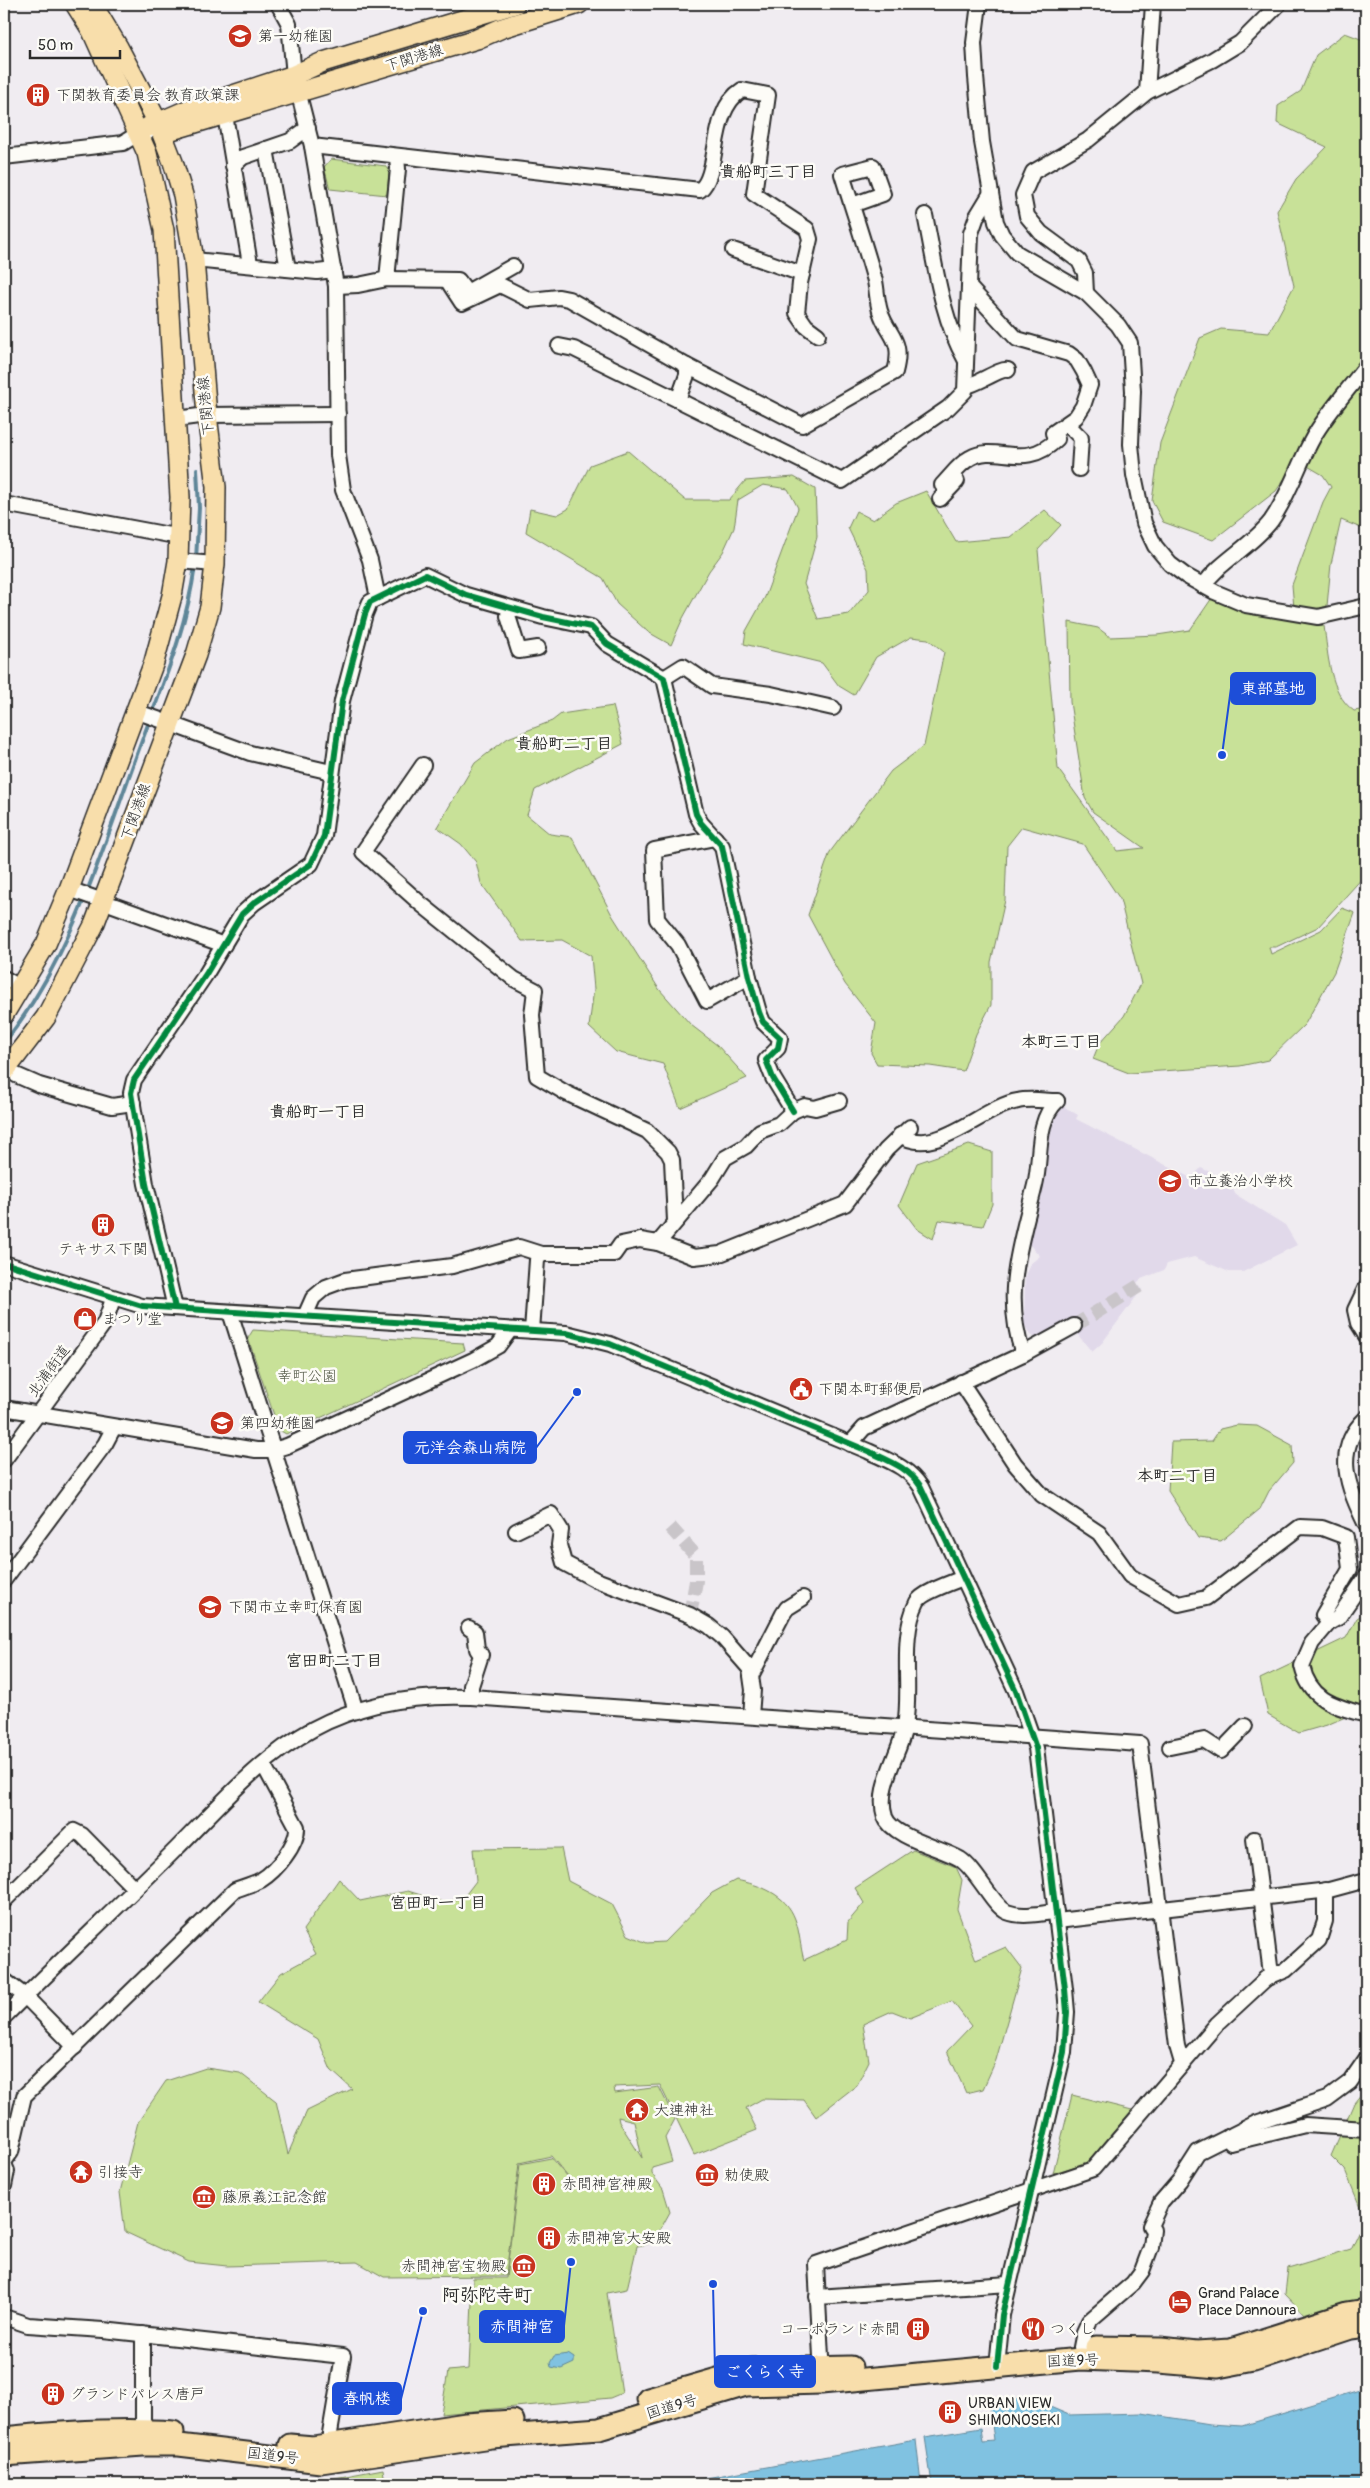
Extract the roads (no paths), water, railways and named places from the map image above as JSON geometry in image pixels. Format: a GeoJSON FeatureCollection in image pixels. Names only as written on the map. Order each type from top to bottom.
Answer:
{"type":"FeatureCollection","features":[{"type":"Feature","properties":{"kind":"highway","name":"国道9号"},"geometry":{"type":"LineString","coordinates":[[997,2360],[1081,2347],[1161,2348],[1196,2352],[1232,2350],[1347,2313],[1366,2310]]}},
{"type":"Feature","properties":{"kind":"highway","name":"国道9号"},"geometry":{"type":"LineString","coordinates":[[4,2455],[142,2437],[188,2446],[321,2462],[491,2437],[599,2429],[746,2385],[931,2361],[1080,2359],[1158,2362],[1218,2367],[1254,2360],[1351,2328],[1366,2326]]}},
{"type":"Feature","properties":{"kind":"highway","name":"国道9号"},"geometry":{"type":"LineString","coordinates":[[4,2438],[39,2434],[142,2437],[314,2447],[466,2424],[598,2414],[752,2369],[822,2376]]}},
{"type":"Feature","properties":{"kind":"main road","name":"下関港線"},"geometry":{"type":"LineString","coordinates":[[160,127],[225,115],[297,84],[323,62],[495,7],[515,4]]}},
{"type":"Feature","properties":{"kind":"main road","name":"下関港線"},"geometry":{"type":"LineString","coordinates":[[4,1014],[46,944],[72,891],[138,712],[165,629],[183,561],[180,537],[176,419],[164,230],[147,153],[139,133],[297,84],[477,39],[502,28],[579,4]]}},
{"type":"Feature","properties":{"kind":"main road"},"geometry":{"type":"LineString","coordinates":[[83,5],[118,46],[160,127]]}},
{"type":"Feature","properties":{"kind":"main road"},"geometry":{"type":"LineString","coordinates":[[83,5],[92,31],[139,133]]}},
{"type":"Feature","properties":{"kind":"main road","name":"下関港線"},"geometry":{"type":"LineString","coordinates":[[7,1071],[60,995],[94,925],[196,655],[210,607],[209,564],[217,504],[207,415],[194,260],[183,195],[160,127]]}},
{"type":"Feature","properties":{"kind":"street"},"geometry":{"type":"LineString","coordinates":[[278,4],[289,24],[297,84],[312,146],[334,270],[336,286],[338,455],[343,490],[370,560],[378,598]]}},
{"type":"Feature","properties":{"kind":"street"},"geometry":{"type":"LineString","coordinates":[[979,4],[974,42],[976,77],[982,142],[996,222],[1002,235],[1017,253],[1086,293],[1118,325],[1130,343],[1133,401],[1131,444],[1134,475],[1144,523],[1160,553],[1186,576],[1203,586],[1246,605],[1295,614],[1328,616],[1366,606]]}},
{"type":"Feature","properties":{"kind":"street"},"geometry":{"type":"LineString","coordinates":[[1147,92],[1153,4]]}},
{"type":"Feature","properties":{"kind":"street"},"geometry":{"type":"LineString","coordinates":[[1086,293],[1085,273],[1079,261],[1041,233],[1027,216],[1023,205],[1024,188],[1037,168],[1088,140],[1147,92],[1212,60],[1240,43],[1279,4]]}},
{"type":"Feature","properties":{"kind":"street"},"geometry":{"type":"LineString","coordinates":[[495,7],[502,28]]}},
{"type":"Feature","properties":{"kind":"street"},"geometry":{"type":"LineString","coordinates":[[312,146],[700,190],[708,182],[716,134],[733,96],[742,90],[768,95],[754,194],[807,229],[810,239],[802,274],[798,317],[806,326],[818,334]]}},
{"type":"Feature","properties":{"kind":"street"},"geometry":{"type":"LineString","coordinates":[[225,115],[250,264]]}},
{"type":"Feature","properties":{"kind":"street"},"geometry":{"type":"LineString","coordinates":[[233,166],[243,157],[290,141],[308,128]]}},
{"type":"Feature","properties":{"kind":"street"},"geometry":{"type":"LineString","coordinates":[[4,157],[122,143],[139,133]]}},
{"type":"Feature","properties":{"kind":"street"},"geometry":{"type":"LineString","coordinates":[[266,149],[288,269]]}},
{"type":"Feature","properties":{"kind":"street"},"geometry":{"type":"LineString","coordinates":[[387,279],[388,250],[398,169],[397,157]]}},
{"type":"Feature","properties":{"kind":"street"},"geometry":{"type":"LineString","coordinates":[[559,346],[581,352],[842,481],[948,408],[958,400],[966,386],[971,233],[976,216],[990,193]]}},
{"type":"Feature","properties":{"kind":"street"},"geometry":{"type":"LineString","coordinates":[[447,280],[462,303],[500,285],[530,300],[559,297],[570,299],[687,366],[802,424],[895,372],[898,354],[895,340],[879,309],[875,282],[852,205]]}},
{"type":"Feature","properties":{"kind":"street"},"geometry":{"type":"LineString","coordinates":[[925,215],[949,319],[958,346],[966,360]]}},
{"type":"Feature","properties":{"kind":"street"},"geometry":{"type":"LineString","coordinates":[[733,250],[802,274]]}},
{"type":"Feature","properties":{"kind":"street"},"geometry":{"type":"LineString","coordinates":[[194,260],[317,272],[334,270]]}},
{"type":"Feature","properties":{"kind":"street"},"geometry":{"type":"LineString","coordinates":[[336,286],[387,279],[458,280],[467,292],[513,266]]}},
{"type":"Feature","properties":{"kind":"street"},"geometry":{"type":"LineString","coordinates":[[941,492],[970,458],[984,454],[1029,456],[1052,445],[1057,439],[1053,433],[1067,424],[1080,410],[1089,390],[1089,381],[1076,360],[1069,354],[1017,339],[970,288]]}},
{"type":"Feature","properties":{"kind":"street"},"geometry":{"type":"LineString","coordinates":[[678,400],[687,375],[687,366]]}},
{"type":"Feature","properties":{"kind":"street"},"geometry":{"type":"LineString","coordinates":[[1203,586],[1213,572],[1252,543],[1270,521],[1293,483],[1318,429],[1366,366]]}},
{"type":"Feature","properties":{"kind":"street"},"geometry":{"type":"LineString","coordinates":[[966,386],[980,382],[1001,370],[1008,370]]}},
{"type":"Feature","properties":{"kind":"street"},"geometry":{"type":"LineString","coordinates":[[176,419],[207,415],[338,414]]}},
{"type":"Feature","properties":{"kind":"street"},"geometry":{"type":"LineString","coordinates":[[1067,424],[1081,438],[1079,469]]}},
{"type":"Feature","properties":{"kind":"street"},"geometry":{"type":"LineString","coordinates":[[4,504],[180,537]]}},
{"type":"Feature","properties":{"kind":"street"},"geometry":{"type":"LineString","coordinates":[[183,561],[209,564]]}},
{"type":"Feature","properties":{"kind":"street"},"geometry":{"type":"LineString","coordinates":[[175,1308],[146,1184],[131,1093],[134,1080],[142,1065],[182,1010],[242,914],[250,906],[311,864],[324,836],[331,772],[342,701],[350,662],[365,614],[370,602],[424,575],[455,591],[509,608],[591,628],[607,644],[664,678],[696,814],[700,824],[722,846],[749,977],[763,1022],[780,1038],[778,1048],[766,1060],[773,1078],[793,1111]]}},
{"type":"Feature","properties":{"kind":"street"},"geometry":{"type":"LineString","coordinates":[[509,608],[508,616],[519,651],[538,648]]}},
{"type":"Feature","properties":{"kind":"street"},"geometry":{"type":"LineString","coordinates":[[664,678],[683,666],[712,686],[771,694],[833,708]]}},
{"type":"Feature","properties":{"kind":"street"},"geometry":{"type":"LineString","coordinates":[[138,712],[250,753],[331,772]]}},
{"type":"Feature","properties":{"kind":"street"},"geometry":{"type":"LineString","coordinates":[[423,765],[363,852],[420,904],[514,979],[535,990],[532,1015],[537,1076],[586,1103],[647,1131],[654,1137],[672,1160],[675,1221]]}},
{"type":"Feature","properties":{"kind":"street"},"geometry":{"type":"LineString","coordinates":[[715,838],[654,850],[655,913],[662,927],[678,945],[707,1001],[749,977]]}},
{"type":"Feature","properties":{"kind":"street"},"geometry":{"type":"LineString","coordinates":[[72,891],[224,945]]}},
{"type":"Feature","properties":{"kind":"street"},"geometry":{"type":"LineString","coordinates":[[7,1071],[39,1085],[112,1106],[133,1103]]}},
{"type":"Feature","properties":{"kind":"street"},"geometry":{"type":"LineString","coordinates":[[305,1316],[313,1298],[318,1293],[345,1280],[452,1266],[519,1247],[541,1254],[614,1254],[625,1243],[640,1240],[658,1243],[694,1257],[720,1254],[845,1204],[886,1150],[905,1131],[909,1140],[932,1141],[1018,1100],[1057,1101],[1050,1109],[1040,1139],[1035,1184],[1016,1256],[1014,1322],[1023,1354]]}},
{"type":"Feature","properties":{"kind":"street"},"geometry":{"type":"LineString","coordinates":[[658,1243],[675,1221],[691,1205],[704,1185],[715,1175],[725,1158],[746,1146],[760,1131],[779,1124],[793,1111],[805,1106],[814,1108],[840,1101]]}},
{"type":"Feature","properties":{"kind":"street"},"geometry":{"type":"LineString","coordinates":[[532,1331],[537,1260],[541,1254]]}},
{"type":"Feature","properties":{"kind":"street"},"geometry":{"type":"LineString","coordinates":[[4,1263],[113,1299],[142,1306],[566,1333],[610,1344],[850,1444],[891,1462],[914,1475],[1016,1691],[1036,1748],[1067,2012],[1064,2052],[1002,2315],[997,2360]]}},
{"type":"Feature","properties":{"kind":"street"},"geometry":{"type":"LineString","coordinates":[[1366,1287],[1358,1299],[1355,1310],[1358,1323],[1366,1336]]}},
{"type":"Feature","properties":{"kind":"street","name":"北浦街道"},"geometry":{"type":"LineString","coordinates":[[4,1460],[105,1322],[113,1299]]}},
{"type":"Feature","properties":{"kind":"street"},"geometry":{"type":"LineString","coordinates":[[230,1312],[356,1711]]}},
{"type":"Feature","properties":{"kind":"street"},"geometry":{"type":"LineString","coordinates":[[850,1444],[864,1428],[1023,1354],[1074,1326]]}},
{"type":"Feature","properties":{"kind":"street"},"geometry":{"type":"LineString","coordinates":[[4,1408],[256,1450],[273,1450],[287,1446],[473,1360],[498,1346],[510,1330]]}},
{"type":"Feature","properties":{"kind":"street"},"geometry":{"type":"LineString","coordinates":[[961,1382],[1015,1464],[1042,1495],[1099,1533],[1130,1576],[1179,1604],[1206,1598],[1300,1527],[1322,1528],[1346,1537],[1350,1569],[1323,1615],[1329,1623]]}},
{"type":"Feature","properties":{"kind":"street"},"geometry":{"type":"LineString","coordinates":[[1366,1418],[1352,1434],[1346,1460],[1351,1491],[1366,1525]]}},
{"type":"Feature","properties":{"kind":"street"},"geometry":{"type":"LineString","coordinates":[[4,1580],[105,1444],[114,1427]]}},
{"type":"Feature","properties":{"kind":"street"},"geometry":{"type":"LineString","coordinates":[[516,1531],[551,1514],[561,1530],[559,1545],[564,1563],[596,1580],[690,1614],[703,1622],[729,1644],[752,1674]]}},
{"type":"Feature","properties":{"kind":"street"},"geometry":{"type":"LineString","coordinates":[[1366,1577],[1338,1618],[1329,1623],[1312,1643],[1303,1659],[1304,1674],[1318,1697],[1366,1715]]}},
{"type":"Feature","properties":{"kind":"street"},"geometry":{"type":"LineString","coordinates":[[963,1578],[918,1600],[910,1623],[905,1727],[882,1797],[885,1815],[889,1824],[960,1859],[970,1867],[1006,1912],[1023,1915],[1056,1916],[1162,1908],[1325,1890],[1366,1880]]}},
{"type":"Feature","properties":{"kind":"street"},"geometry":{"type":"LineString","coordinates":[[750,1716],[752,1674],[782,1614],[787,1608],[803,1598]]}},
{"type":"Feature","properties":{"kind":"street"},"geometry":{"type":"LineString","coordinates":[[469,1628],[475,1632],[477,1649],[481,1655],[471,1686],[471,1697]]}},
{"type":"Feature","properties":{"kind":"street"},"geometry":{"type":"LineString","coordinates":[[4,2017],[263,1764],[282,1748],[314,1728],[380,1703],[423,1696],[471,1697],[1140,1744],[1162,1908],[1177,2046],[1182,2063]]}},
{"type":"Feature","properties":{"kind":"street"},"geometry":{"type":"LineString","coordinates":[[1170,1746],[1204,1740],[1221,1751],[1245,1726]]}},
{"type":"Feature","properties":{"kind":"street"},"geometry":{"type":"LineString","coordinates":[[4,2186],[7,2171],[4,2163],[10,2152],[24,2096],[235,1890],[261,1880],[294,1844],[297,1836],[297,1827],[263,1764]]}},
{"type":"Feature","properties":{"kind":"street"},"geometry":{"type":"LineString","coordinates":[[4,1901],[74,1832],[82,1835],[136,1889]]}},
{"type":"Feature","properties":{"kind":"street"},"geometry":{"type":"LineString","coordinates":[[822,2376],[816,2264],[1093,2169],[1182,2063],[1218,2024],[1271,1974],[1254,1839]]}},
{"type":"Feature","properties":{"kind":"street"},"geometry":{"type":"LineString","coordinates":[[1265,1979],[1286,1970],[1319,1940],[1325,1921],[1325,1890]]}},
{"type":"Feature","properties":{"kind":"street"},"geometry":{"type":"LineString","coordinates":[[4,1980],[25,1996],[75,2047]]}},
{"type":"Feature","properties":{"kind":"street"},"geometry":{"type":"LineString","coordinates":[[1081,2347],[1084,2332],[1089,2321],[1133,2283],[1142,2271],[1151,2247],[1153,2230],[1150,2226],[1166,2195],[1180,2180],[1194,2156],[1229,2136],[1256,2124],[1327,2100],[1350,2082],[1366,2059]]}},
{"type":"Feature","properties":{"kind":"street"},"geometry":{"type":"LineString","coordinates":[[1229,2136],[1232,2142],[1304,2125],[1366,2130]]}},
{"type":"Feature","properties":{"kind":"street"},"geometry":{"type":"LineString","coordinates":[[817,2297],[1009,2284]]}},
{"type":"Feature","properties":{"kind":"street"},"geometry":{"type":"LineString","coordinates":[[4,2316],[28,2325],[142,2334],[343,2356],[330,2433],[330,2445]]}},
{"type":"Feature","properties":{"kind":"street"},"geometry":{"type":"LineString","coordinates":[[142,2334],[142,2437]]}},
{"type":"Feature","properties":{"kind":"water"},"geometry":{"type":"Polygon","coordinates":[[[568,2354],[574,2358],[574,2363],[561,2369],[551,2367],[550,2363],[554,2356],[568,2354]]]}},
{"type":"Feature","properties":{"kind":"water"},"geometry":{"type":"Polygon","coordinates":[[[1366,2388],[1366,2484],[932,2484],[925,2437],[981,2428],[983,2442],[994,2441],[989,2401],[1029,2398],[1069,2415],[1142,2413],[1210,2424],[1242,2426],[1366,2388]]]}},
{"type":"Feature","properties":{"kind":"water"},"geometry":{"type":"Polygon","coordinates":[[[916,2440],[921,2484],[673,2484],[916,2440]]]}},
{"type":"Feature","properties":{"kind":"waterway"},"geometry":{"type":"LineString","coordinates":[[196,559],[199,508],[197,469]]}},
{"type":"Feature","properties":{"kind":"waterway"},"geometry":{"type":"LineString","coordinates":[[4,1043],[27,1011],[47,977],[65,942],[96,869],[171,663],[191,591],[195,566]]}},
{"type":"Feature","properties":{"kind":"tunnel"},"geometry":{"type":"LineString","coordinates":[[1074,1326],[1139,1286]]}},
{"type":"Feature","properties":{"kind":"tunnel"},"geometry":{"type":"LineString","coordinates":[[670,1527],[696,1556],[696,1581],[690,1615]]}},
{"type":"Feature","properties":{"kind":"place","name":"第一幼稚園"},"geometry":{"type":"Point","coordinates":[240,36]}},
{"type":"Feature","properties":{"kind":"place","name":"下関教育委員会 教育政策課"},"geometry":{"type":"Point","coordinates":[38,95]}},
{"type":"Feature","properties":{"kind":"place","name":"東部墓地"},"geometry":{"type":"Point","coordinates":[1222,755]}},
{"type":"Feature","properties":{"kind":"place","name":"市立養治小学校"},"geometry":{"type":"Point","coordinates":[1170,1181]}},
{"type":"Feature","properties":{"kind":"place","name":"テキサス下関"},"geometry":{"type":"Point","coordinates":[103,1225]}},
{"type":"Feature","properties":{"kind":"place","name":"まつり堂"},"geometry":{"type":"Point","coordinates":[85,1319]}},
{"type":"Feature","properties":{"kind":"place","name":"下関本町郵便局"},"geometry":{"type":"Point","coordinates":[801,1389]}},
{"type":"Feature","properties":{"kind":"place","name":"元洋会森山病院"},"geometry":{"type":"Point","coordinates":[577,1392]}},
{"type":"Feature","properties":{"kind":"place","name":"第四幼稚園"},"geometry":{"type":"Point","coordinates":[222,1423]}},
{"type":"Feature","properties":{"kind":"place","name":"下関市立幸町保育園"},"geometry":{"type":"Point","coordinates":[210,1607]}},
{"type":"Feature","properties":{"kind":"place","name":"大連神社"},"geometry":{"type":"Point","coordinates":[637,2110]}},
{"type":"Feature","properties":{"kind":"place","name":"引接寺"},"geometry":{"type":"Point","coordinates":[81,2172]}},
{"type":"Feature","properties":{"kind":"place","name":"勅使殿"},"geometry":{"type":"Point","coordinates":[707,2175]}},
{"type":"Feature","properties":{"kind":"place","name":"赤間神宮神殿"},"geometry":{"type":"Point","coordinates":[544,2184]}},
{"type":"Feature","properties":{"kind":"place","name":"藤原義江記念館"},"geometry":{"type":"Point","coordinates":[204,2197]}},
{"type":"Feature","properties":{"kind":"place","name":"赤間神宮大安殿"},"geometry":{"type":"Point","coordinates":[549,2238]}},
{"type":"Feature","properties":{"kind":"place","name":"赤間神宮"},"geometry":{"type":"Point","coordinates":[571,2262]}},
{"type":"Feature","properties":{"kind":"place","name":"赤間神宮宝物殿"},"geometry":{"type":"Point","coordinates":[524,2266]}},
{"type":"Feature","properties":{"kind":"place","name":"ごくらく寺"},"geometry":{"type":"Point","coordinates":[713,2284]}},
{"type":"Feature","properties":{"kind":"place","name":"Grand Palace Place Dannoura"},"geometry":{"type":"Point","coordinates":[1180,2302]}},
{"type":"Feature","properties":{"kind":"place","name":"春帆楼"},"geometry":{"type":"Point","coordinates":[423,2311]}},
{"type":"Feature","properties":{"kind":"place","name":"コーポランド赤間"},"geometry":{"type":"Point","coordinates":[918,2329]}},
{"type":"Feature","properties":{"kind":"place","name":"つくし"},"geometry":{"type":"Point","coordinates":[1033,2329]}},
{"type":"Feature","properties":{"kind":"place","name":"グランドパレス唐戸"},"geometry":{"type":"Point","coordinates":[53,2394]}},
{"type":"Feature","properties":{"kind":"place","name":"URBAN VIEW SHIMONOSEKI"},"geometry":{"type":"Point","coordinates":[950,2412]}},
{"type":"Feature","properties":{"kind":"district","name":"貴船町三丁目"},"geometry":{"type":"Point","coordinates":[768,172]}},
{"type":"Feature","properties":{"kind":"district","name":"貴船町二丁目"},"geometry":{"type":"Point","coordinates":[564,744]}},
{"type":"Feature","properties":{"kind":"district","name":"本町三丁目"},"geometry":{"type":"Point","coordinates":[1061,1042]}},
{"type":"Feature","properties":{"kind":"district","name":"貴船町一丁目"},"geometry":{"type":"Point","coordinates":[318,1112]}},
{"type":"Feature","properties":{"kind":"district","name":"本町二丁目"},"geometry":{"type":"Point","coordinates":[1177,1476]}},
{"type":"Feature","properties":{"kind":"district","name":"宮田町二丁目"},"geometry":{"type":"Point","coordinates":[334,1661]}},
{"type":"Feature","properties":{"kind":"district","name":"宮田町一丁目"},"geometry":{"type":"Point","coordinates":[438,1903]}},
{"type":"Feature","properties":{"kind":"district","name":"阿弥陀寺町"},"geometry":{"type":"Point","coordinates":[487,2295]}},
{"type":"Feature","properties":{"kind":"park label","name":"幸町公園"},"geometry":{"type":"Point","coordinates":[307,1376]}}]}
